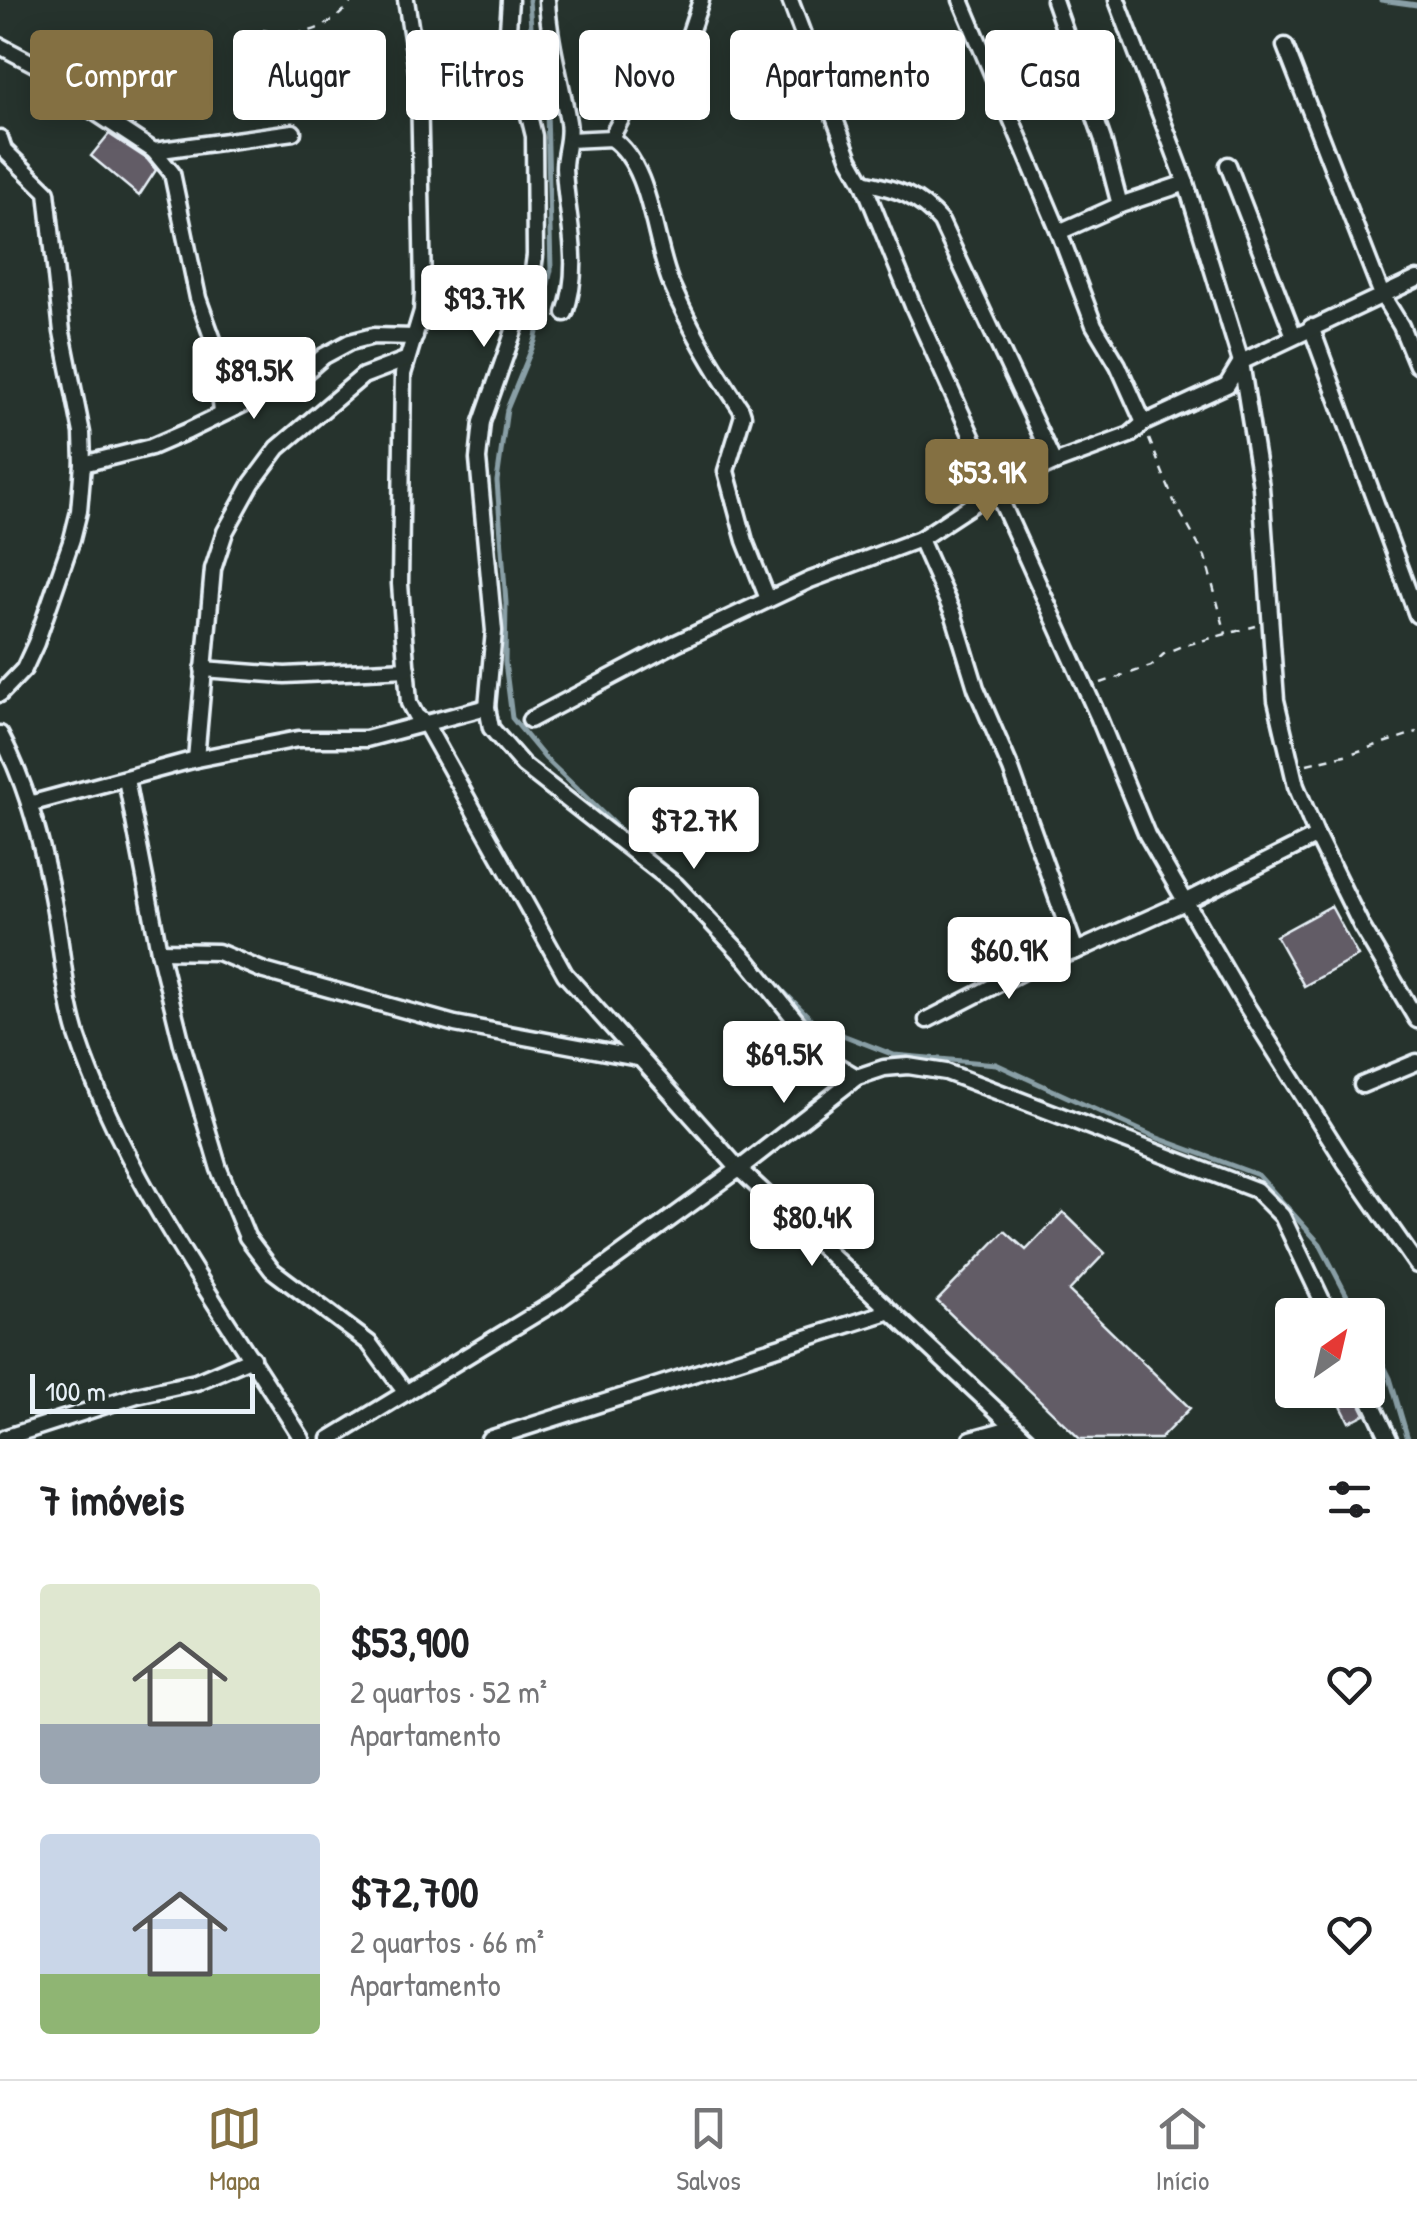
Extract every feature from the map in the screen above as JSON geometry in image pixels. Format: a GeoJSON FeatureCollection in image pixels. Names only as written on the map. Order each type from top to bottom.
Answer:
{"type":"FeatureCollection","features":[{"type":"Feature","properties":{"kind":"street"},"geometry":{"type":"LineString","coordinates":[[406,0],[419,83],[422,312],[405,360],[400,584],[409,703],[425,723],[564,974],[739,1169],[1027,1439]]}},
{"type":"Feature","properties":{"kind":"street"},"geometry":{"type":"LineString","coordinates":[[510,0],[508,29],[534,136],[535,254],[532,279],[482,422],[478,459],[494,631],[487,706],[491,728],[508,749],[598,826],[676,885],[748,961],[828,1060],[856,1077]]}},
{"type":"Feature","properties":{"kind":"street"},"geometry":{"type":"LineString","coordinates":[[546,0],[548,34],[569,140],[564,165],[576,260],[565,313]]}},
{"type":"Feature","properties":{"kind":"street"},"geometry":{"type":"LineString","coordinates":[[611,138],[636,91],[689,36],[701,0]]}},
{"type":"Feature","properties":{"kind":"street"},"geometry":{"type":"LineString","coordinates":[[790,0],[830,110],[913,306],[1147,834],[1316,1117],[1417,1266]]}},
{"type":"Feature","properties":{"kind":"street"},"geometry":{"type":"LineString","coordinates":[[961,0],[1094,325],[1118,365],[1144,423]]}},
{"type":"Feature","properties":{"kind":"street"},"geometry":{"type":"LineString","coordinates":[[1054,0],[1103,140],[1120,205]]}},
{"type":"Feature","properties":{"kind":"street"},"geometry":{"type":"LineString","coordinates":[[1117,0],[1186,183],[1242,362],[1261,487],[1276,700],[1291,768],[1317,836],[1362,927],[1417,1020]]}},
{"type":"Feature","properties":{"kind":"street"},"geometry":{"type":"LineString","coordinates":[[0,46],[61,78],[81,103],[154,151],[172,173],[198,298],[216,348],[222,414]]}},
{"type":"Feature","properties":{"kind":"street"},"geometry":{"type":"LineString","coordinates":[[1285,46],[1382,295],[1401,326],[1417,365]]}},
{"type":"Feature","properties":{"kind":"street"},"geometry":{"type":"LineString","coordinates":[[154,151],[293,132]]}},
{"type":"Feature","properties":{"kind":"street"},"geometry":{"type":"LineString","coordinates":[[0,138],[12,159],[47,192],[62,332],[82,432],[83,464],[72,539],[36,643],[24,668],[0,694]]}},
{"type":"Feature","properties":{"kind":"street"},"geometry":{"type":"LineString","coordinates":[[569,140],[611,138],[629,152],[661,259],[688,322],[741,409],[743,415],[726,471],[746,542],[768,599]]}},
{"type":"Feature","properties":{"kind":"street"},"geometry":{"type":"LineString","coordinates":[[1228,165],[1294,336]]}},
{"type":"Feature","properties":{"kind":"street"},"geometry":{"type":"LineString","coordinates":[[863,182],[918,198],[941,222],[1054,463]]}},
{"type":"Feature","properties":{"kind":"street"},"geometry":{"type":"LineString","coordinates":[[1059,232],[1120,205],[1186,183]]}},
{"type":"Feature","properties":{"kind":"street"},"geometry":{"type":"LineString","coordinates":[[530,720],[768,599],[920,540],[996,489],[1130,436],[1144,423],[1227,386],[1242,362],[1417,279]]}},
{"type":"Feature","properties":{"kind":"street"},"geometry":{"type":"LineString","coordinates":[[1312,327],[1417,614]]}},
{"type":"Feature","properties":{"kind":"street"},"geometry":{"type":"LineString","coordinates":[[83,464],[151,446],[222,414],[301,376],[324,356],[350,342],[373,336],[415,337]]}},
{"type":"Feature","properties":{"kind":"street"},"geometry":{"type":"LineString","coordinates":[[196,759],[213,570],[225,532],[252,483],[278,448],[363,376],[405,360]]}},
{"type":"Feature","properties":{"kind":"street"},"geometry":{"type":"LineString","coordinates":[[920,540],[954,616],[976,688],[1011,770],[1076,950]]}},
{"type":"Feature","properties":{"kind":"street"},"geometry":{"type":"LineString","coordinates":[[203,669],[285,675],[406,668]]}},
{"type":"Feature","properties":{"kind":"street"},"geometry":{"type":"LineString","coordinates":[[30,804],[196,759],[298,740],[366,739],[487,706]]}},
{"type":"Feature","properties":{"kind":"street"},"geometry":{"type":"LineString","coordinates":[[0,734],[30,804],[52,892],[76,1031],[102,1105],[132,1168],[302,1439]]}},
{"type":"Feature","properties":{"kind":"street"},"geometry":{"type":"LineString","coordinates":[[126,779],[159,952],[203,1120],[247,1238],[272,1270],[369,1343],[406,1393]]}},
{"type":"Feature","properties":{"kind":"street"},"geometry":{"type":"LineString","coordinates":[[927,1020],[1037,964],[1185,902],[1317,836]]}},
{"type":"Feature","properties":{"kind":"street"},"geometry":{"type":"LineString","coordinates":[[159,952],[218,952],[264,971],[454,1024],[638,1058]]}},
{"type":"Feature","properties":{"kind":"street"},"geometry":{"type":"LineString","coordinates":[[1362,1085],[1417,1062]]}},
{"type":"Feature","properties":{"kind":"street"},"geometry":{"type":"LineString","coordinates":[[330,1439],[557,1301],[739,1169],[856,1077],[884,1068],[908,1066],[946,1072],[1256,1190],[1282,1216],[1321,1298]]}},
{"type":"Feature","properties":{"kind":"street"},"geometry":{"type":"LineString","coordinates":[[489,1439],[888,1312]]}},
{"type":"Feature","properties":{"kind":"street"},"geometry":{"type":"LineString","coordinates":[[0,1425],[4,1439],[137,1395],[196,1382],[252,1358]]}},
{"type":"Feature","properties":{"kind":"street"},"geometry":{"type":"LineString","coordinates":[[1374,1408],[1389,1439]]}},
{"type":"Feature","properties":{"kind":"street"},"geometry":{"type":"LineString","coordinates":[[970,1439],[1014,1427]]}},
{"type":"Feature","properties":{"kind":"path"},"geometry":{"type":"LineString","coordinates":[[314,30],[342,14],[353,0]]}},
{"type":"Feature","properties":{"kind":"path"},"geometry":{"type":"LineString","coordinates":[[1144,423],[1174,501],[1205,557],[1226,634]]}},
{"type":"Feature","properties":{"kind":"path"},"geometry":{"type":"LineString","coordinates":[[1085,688],[1150,666],[1165,653],[1182,646],[1272,622]]}},
{"type":"Feature","properties":{"kind":"path"},"geometry":{"type":"LineString","coordinates":[[1291,768],[1417,732]]}},
{"type":"Feature","properties":{"kind":"building"},"geometry":{"type":"Polygon","coordinates":[[[109,134],[147,159],[156,170],[139,196],[91,156],[109,134]]]}},
{"type":"Feature","properties":{"kind":"building"},"geometry":{"type":"Polygon","coordinates":[[[1331,906],[1358,956],[1304,986],[1276,936],[1331,906]]]}},
{"type":"Feature","properties":{"kind":"building"},"geometry":{"type":"Polygon","coordinates":[[[1063,1212],[1105,1253],[1069,1291],[1190,1408],[1160,1439],[1080,1439],[937,1301],[1005,1231],[1026,1250],[1063,1212]]]}},
{"type":"Feature","properties":{"kind":"building"},"geometry":{"type":"Polygon","coordinates":[[[1342,1408],[1362,1408],[1365,1414],[1349,1422],[1342,1408]]]}},
{"type":"Feature","properties":{"kind":"waterway"},"geometry":{"type":"LineString","coordinates":[[529,0],[532,40],[547,110],[551,270],[535,341],[507,409],[497,481],[506,603],[505,662],[512,718],[545,758],[640,849]]}},
{"type":"Feature","properties":{"kind":"waterway"},"geometry":{"type":"LineString","coordinates":[[1381,0],[1417,5]]}},
{"type":"Feature","properties":{"kind":"waterway"},"geometry":{"type":"LineString","coordinates":[[768,976],[817,1025],[894,1055],[996,1064],[1155,1137],[1258,1175],[1320,1244],[1348,1298]]}},
{"type":"Feature","properties":{"kind":"waterway"},"geometry":{"type":"LineString","coordinates":[[1385,1368],[1408,1439]]}}]}
